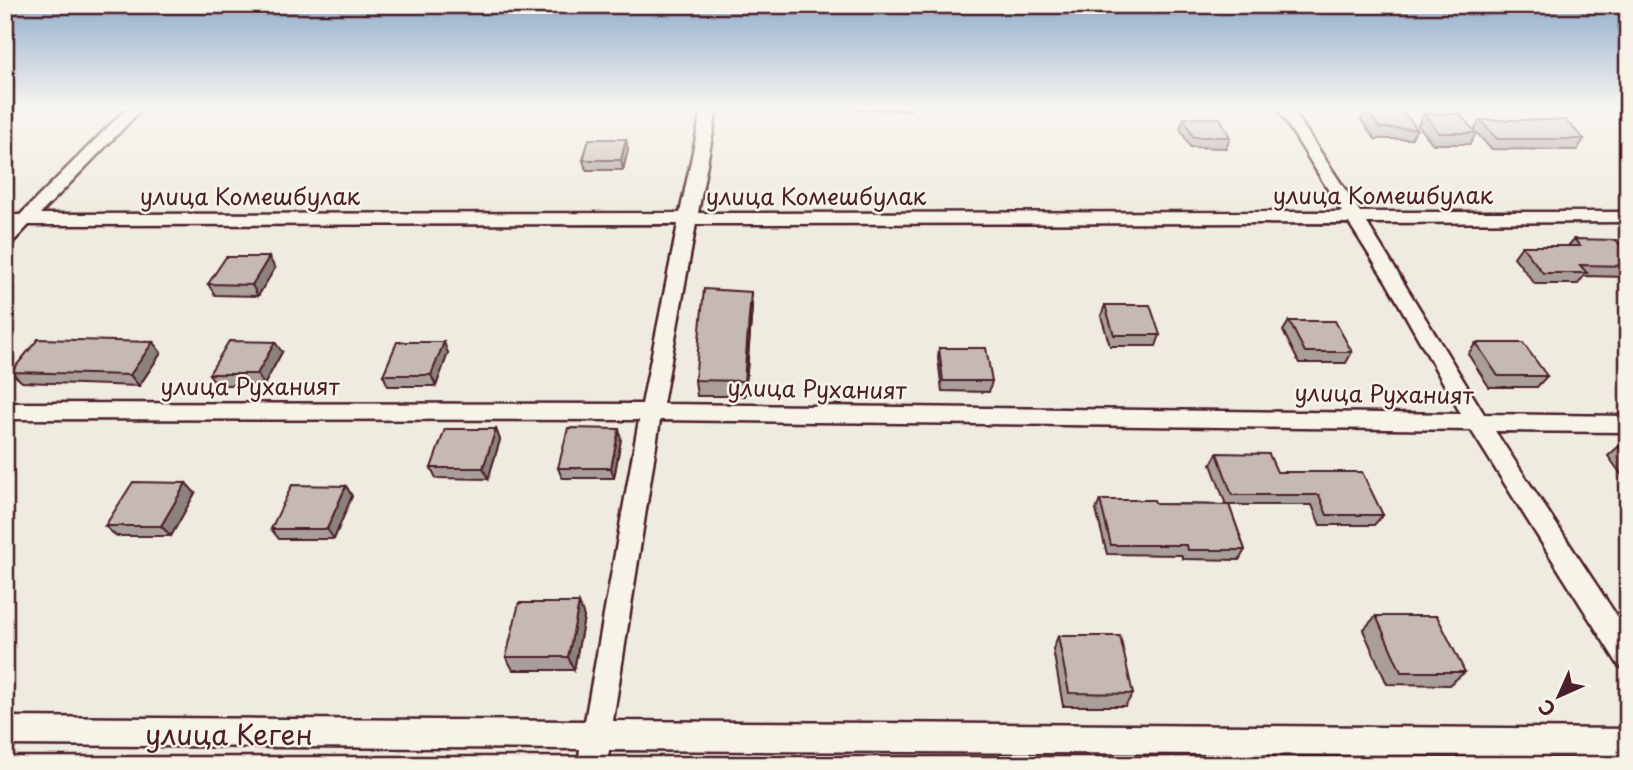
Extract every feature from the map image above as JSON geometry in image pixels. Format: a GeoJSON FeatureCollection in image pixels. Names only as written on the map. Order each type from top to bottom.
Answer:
{"type":"FeatureCollection","features":[{"type":"Feature","properties":{"kind":"street"},"geometry":{"type":"LineString","coordinates":[[5,240],[98,145]]}},
{"type":"Feature","properties":{"kind":"street"},"geometry":{"type":"LineString","coordinates":[[592,765],[651,412],[702,145]]}},
{"type":"Feature","properties":{"kind":"street"},"geometry":{"type":"LineString","coordinates":[[1309,145],[1396,282],[1476,420],[1628,657]]}},
{"type":"Feature","properties":{"kind":"street","name":"улица Комешбулак"},"geometry":{"type":"LineString","coordinates":[[5,220],[1628,217]]}},
{"type":"Feature","properties":{"kind":"street","name":"улица Руханият"},"geometry":{"type":"LineString","coordinates":[[5,411],[651,412],[1476,420],[1628,424]]}},
{"type":"Feature","properties":{"kind":"street","name":"улица Кеген"},"geometry":{"type":"LineString","coordinates":[[5,731],[1628,743]]}},
{"type":"Feature","properties":{"kind":"building"},"geometry":{"type":"Polygon","coordinates":[[[587,145],[625,145],[621,160],[583,160],[587,145]]]}},
{"type":"Feature","properties":{"kind":"building"},"geometry":{"type":"Polygon","coordinates":[[[1574,239],[1616,240],[1628,253],[1628,266],[1580,265],[1587,273],[1543,273],[1522,246],[1580,246],[1574,239]]]}},
{"type":"Feature","properties":{"kind":"building"},"geometry":{"type":"Polygon","coordinates":[[[226,257],[269,257],[252,285],[208,284],[226,257]]]}},
{"type":"Feature","properties":{"kind":"building"},"geometry":{"type":"Polygon","coordinates":[[[704,289],[751,292],[744,381],[695,380],[704,289]]]}},
{"type":"Feature","properties":{"kind":"building"},"geometry":{"type":"Polygon","coordinates":[[[1105,305],[1150,305],[1160,335],[1114,335],[1105,305]]]}},
{"type":"Feature","properties":{"kind":"building"},"geometry":{"type":"Polygon","coordinates":[[[1289,321],[1335,321],[1352,352],[1305,352],[1289,321]]]}},
{"type":"Feature","properties":{"kind":"building"},"geometry":{"type":"Polygon","coordinates":[[[38,339],[153,342],[130,375],[11,372],[38,339]]]}},
{"type":"Feature","properties":{"kind":"building"},"geometry":{"type":"Polygon","coordinates":[[[229,341],[275,342],[257,374],[209,374],[229,341]]]}},
{"type":"Feature","properties":{"kind":"building"},"geometry":{"type":"Polygon","coordinates":[[[397,342],[444,342],[431,375],[383,375],[397,342]]]}},
{"type":"Feature","properties":{"kind":"building"},"geometry":{"type":"Polygon","coordinates":[[[1476,343],[1523,343],[1547,376],[1498,376],[1476,343]]]}},
{"type":"Feature","properties":{"kind":"building"},"geometry":{"type":"Polygon","coordinates":[[[939,348],[986,348],[992,381],[943,381],[939,348]]]}},
{"type":"Feature","properties":{"kind":"building"},"geometry":{"type":"Polygon","coordinates":[[[568,428],[619,429],[611,468],[558,468],[568,428]]]}},
{"type":"Feature","properties":{"kind":"building"},"geometry":{"type":"Polygon","coordinates":[[[445,429],[496,429],[483,468],[431,468],[445,429]]]}},
{"type":"Feature","properties":{"kind":"building"},"geometry":{"type":"Polygon","coordinates":[[[1619,446],[1628,446],[1628,458],[1619,446]]]}},
{"type":"Feature","properties":{"kind":"building"},"geometry":{"type":"Polygon","coordinates":[[[1217,453],[1269,454],[1277,472],[1362,472],[1383,515],[1327,515],[1319,495],[1232,495],[1217,453]]]}},
{"type":"Feature","properties":{"kind":"building"},"geometry":{"type":"Polygon","coordinates":[[[133,482],[186,483],[161,526],[105,526],[133,482]]]}},
{"type":"Feature","properties":{"kind":"building"},"geometry":{"type":"Polygon","coordinates":[[[292,485],[346,486],[327,529],[271,529],[292,485]]]}},
{"type":"Feature","properties":{"kind":"building"},"geometry":{"type":"Polygon","coordinates":[[[1100,500],[1229,505],[1245,550],[1188,550],[1187,545],[1111,545],[1100,500]]]}},
{"type":"Feature","properties":{"kind":"building"},"geometry":{"type":"Polygon","coordinates":[[[519,603],[579,603],[568,657],[506,657],[519,603]]]}},
{"type":"Feature","properties":{"kind":"building"},"geometry":{"type":"Polygon","coordinates":[[[1376,616],[1437,616],[1465,672],[1401,672],[1376,616]]]}},
{"type":"Feature","properties":{"kind":"building"},"geometry":{"type":"Polygon","coordinates":[[[1058,636],[1120,636],[1133,694],[1069,693],[1058,636]]]}}]}
